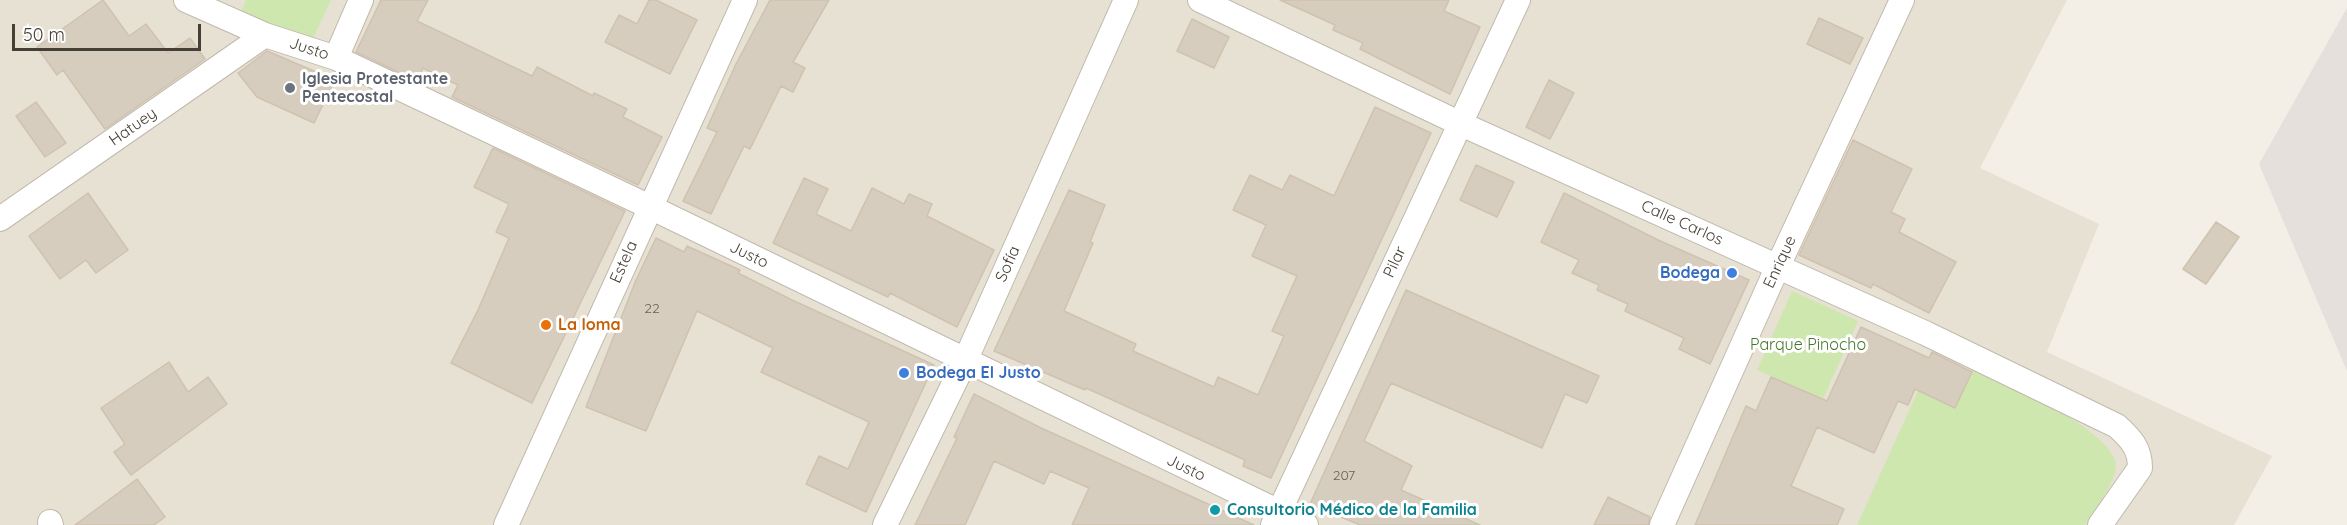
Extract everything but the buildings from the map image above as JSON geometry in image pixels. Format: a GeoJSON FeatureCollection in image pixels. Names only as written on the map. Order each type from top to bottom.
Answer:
{"type":"FeatureCollection","features":[{"type":"Feature","properties":{"kind":"street","name":"Justo"},"geometry":{"type":"LineString","coordinates":[[186,0],[265,35],[336,58],[650,207],[965,361],[1276,519],[1306,525]]}},
{"type":"Feature","properties":{"kind":"street"},"geometry":{"type":"LineString","coordinates":[[336,58],[361,0]]}},
{"type":"Feature","properties":{"kind":"street","name":"Estela"},"geometry":{"type":"LineString","coordinates":[[506,525],[745,0]]}},
{"type":"Feature","properties":{"kind":"street","name":"Sofía"},"geometry":{"type":"LineString","coordinates":[[885,525],[965,361],[1126,0]]}},
{"type":"Feature","properties":{"kind":"street","name":"Calle Carlos"},"geometry":{"type":"LineString","coordinates":[[1200,0],[1461,124],[1778,266],[2117,426],[2135,445],[2140,456],[2140,468],[2100,525]]}},
{"type":"Feature","properties":{"kind":"street","name":"Pilar"},"geometry":{"type":"LineString","coordinates":[[1276,519],[1518,0]]}},
{"type":"Feature","properties":{"kind":"street","name":"Enrique"},"geometry":{"type":"LineString","coordinates":[[1662,525],[1778,266],[1902,0]]}},
{"type":"Feature","properties":{"kind":"street","name":"Hatuey"},"geometry":{"type":"LineString","coordinates":[[0,219],[265,35]]}},
{"type":"Feature","properties":{"kind":"shaded area"},"geometry":{"type":"Polygon","coordinates":[[[0,0],[2067,0],[1980,168],[2099,224],[2047,352],[2272,456],[2234,525],[0,525],[0,0]]]}},
{"type":"Feature","properties":{"kind":"shaded area"},"geometry":{"type":"Polygon","coordinates":[[[2347,8],[2347,371],[2259,164],[2347,8]]]}},
{"type":"Feature","properties":{"kind":"green space"},"geometry":{"type":"Polygon","coordinates":[[[246,0],[331,0],[310,45],[241,12],[246,0]]]}},
{"type":"Feature","properties":{"kind":"green space","name":"Parque Pinocho"},"geometry":{"type":"Polygon","coordinates":[[[1792,291],[1858,321],[1823,399],[1757,370],[1792,291]]]}},
{"type":"Feature","properties":{"kind":"green space"},"geometry":{"type":"Polygon","coordinates":[[[1974,367],[2077,422],[2110,450],[2116,470],[2104,495],[2085,525],[1857,525],[1918,391],[1955,408],[1974,367]]]}},
{"type":"Feature","properties":{"kind":"place","name":"Iglesia Protestante Pentecostal"},"geometry":{"type":"Point","coordinates":[290,88]}},
{"type":"Feature","properties":{"kind":"place","name":"Bodega"},"geometry":{"type":"Point","coordinates":[1732,273]}},
{"type":"Feature","properties":{"kind":"place","name":"La loma"},"geometry":{"type":"Point","coordinates":[546,325]}},
{"type":"Feature","properties":{"kind":"place","name":"Bodega El Justo"},"geometry":{"type":"Point","coordinates":[904,373]}},
{"type":"Feature","properties":{"kind":"place","name":"Consultorio Médico de la Familia"},"geometry":{"type":"Point","coordinates":[1215,510]}}]}
